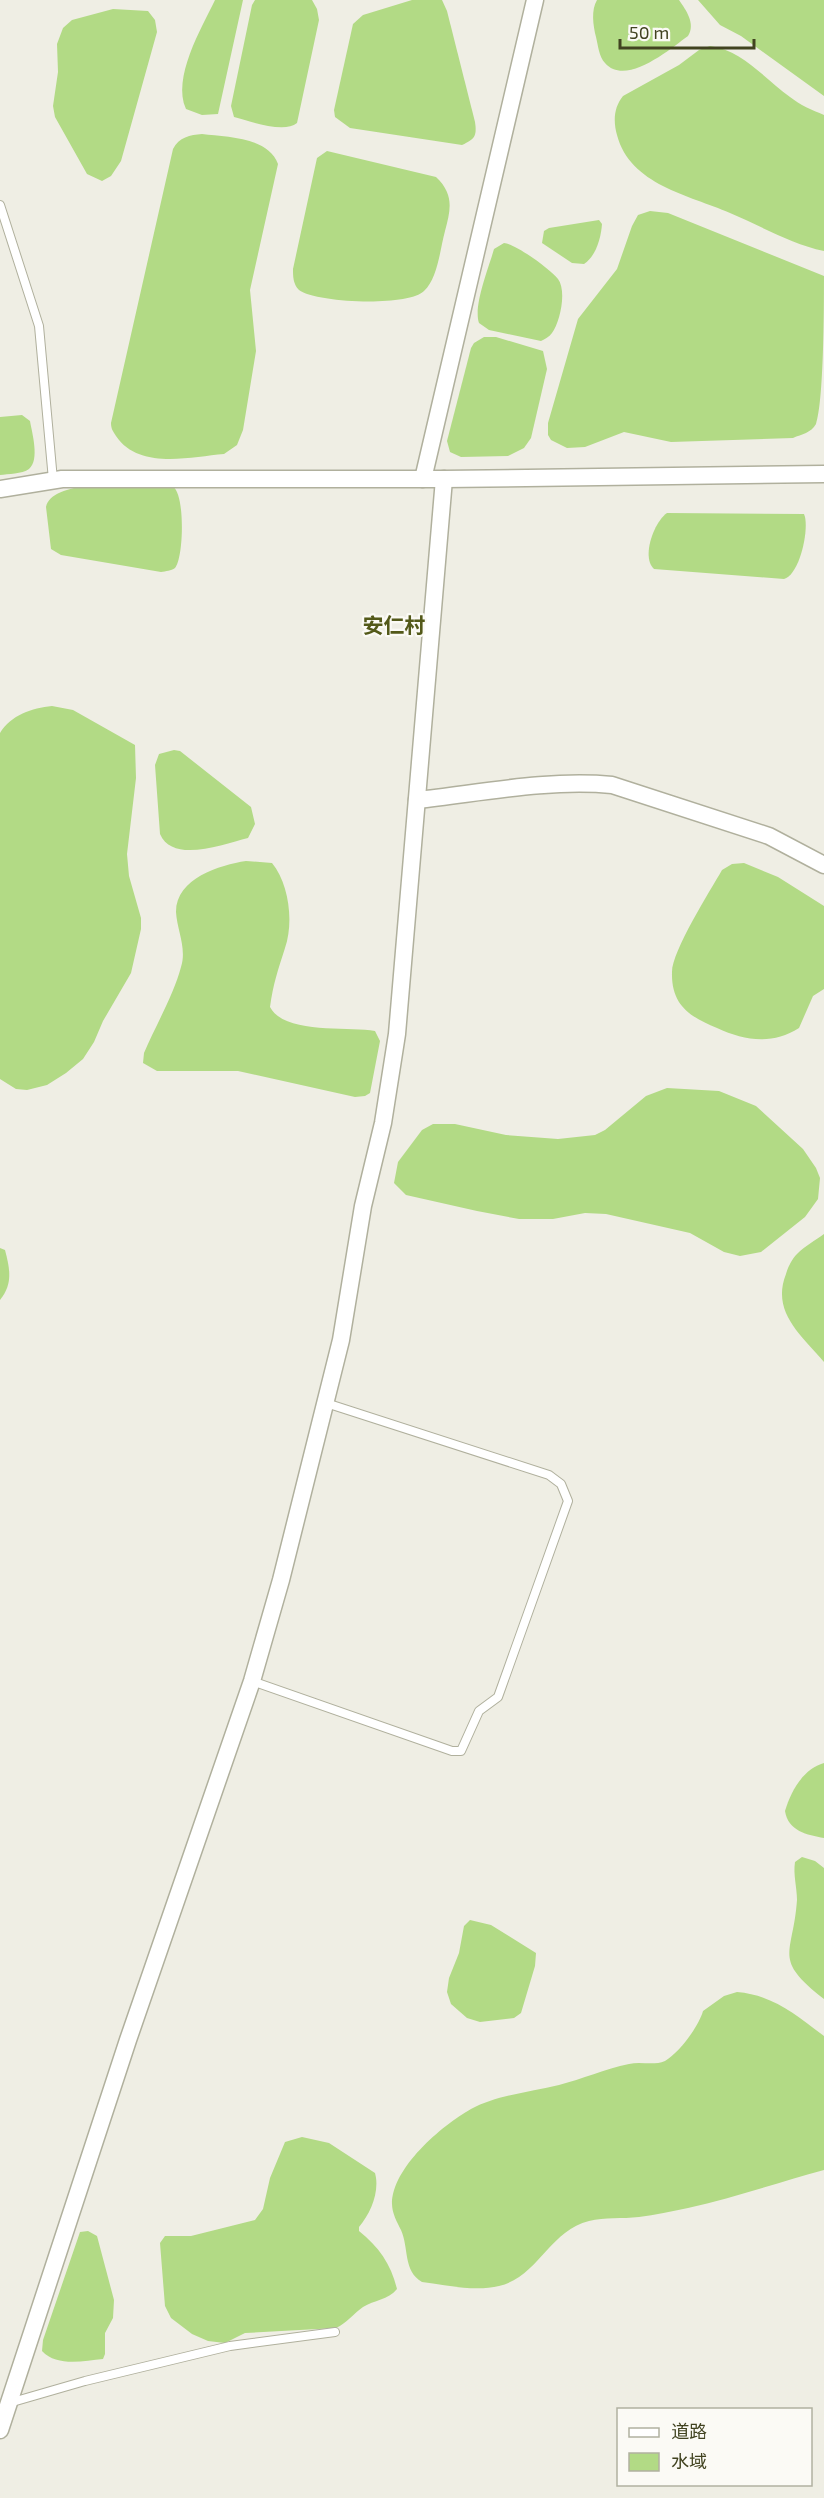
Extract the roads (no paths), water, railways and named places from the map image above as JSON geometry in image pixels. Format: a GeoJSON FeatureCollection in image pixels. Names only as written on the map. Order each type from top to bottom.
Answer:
{"type":"FeatureCollection","features":[{"type":"Feature","properties":{"kind":"street"},"geometry":{"type":"LineString","coordinates":[[423,479],[535,0]]}},
{"type":"Feature","properties":{"kind":"street"},"geometry":{"type":"LineString","coordinates":[[0,489],[54,480],[444,479],[824,474]]}},
{"type":"Feature","properties":{"kind":"street"},"geometry":{"type":"LineString","coordinates":[[0,2430],[132,2029],[252,1681],[281,1580],[341,1341],[363,1206],[383,1123],[398,1034],[444,479]]}},
{"type":"Feature","properties":{"kind":"street"},"geometry":{"type":"LineString","coordinates":[[417,800],[560,784],[612,785],[769,836],[824,865]]}},
{"type":"Feature","properties":{"kind":"lane"},"geometry":{"type":"LineString","coordinates":[[0,205],[39,326],[54,480]]}},
{"type":"Feature","properties":{"kind":"lane"},"geometry":{"type":"LineString","coordinates":[[252,1681],[452,1750],[461,1751],[479,1711],[498,1697],[568,1500],[561,1484],[549,1475],[326,1403]]}},
{"type":"Feature","properties":{"kind":"lane"},"geometry":{"type":"LineString","coordinates":[[9,2404],[85,2381],[230,2346],[335,2332]]}},
{"type":"Feature","properties":{"kind":"water"},"geometry":{"type":"Polygon","coordinates":[[[215,0],[243,0],[218,114],[202,115],[186,109],[183,83],[190,54],[215,0]]]}},
{"type":"Feature","properties":{"kind":"water"},"geometry":{"type":"Polygon","coordinates":[[[255,0],[312,0],[317,9],[319,20],[297,123],[291,126],[267,126],[234,117],[231,106],[252,5],[255,0]]]}},
{"type":"Feature","properties":{"kind":"water"},"geometry":{"type":"Polygon","coordinates":[[[412,0],[442,0],[447,11],[476,127],[474,136],[462,145],[350,128],[335,117],[334,110],[353,24],[363,15],[412,0]]]}},
{"type":"Feature","properties":{"kind":"water"},"geometry":{"type":"Polygon","coordinates":[[[597,0],[679,0],[691,22],[690,31],[688,36],[648,63],[624,71],[614,69],[605,63],[599,51],[593,18],[597,0]]]}},
{"type":"Feature","properties":{"kind":"water"},"geometry":{"type":"Polygon","coordinates":[[[698,0],[824,0],[824,96],[741,36],[720,25],[698,0]]]}},
{"type":"Feature","properties":{"kind":"water"},"geometry":{"type":"Polygon","coordinates":[[[113,9],[148,11],[155,20],[157,32],[121,161],[111,176],[102,181],[87,174],[55,117],[53,106],[58,72],[57,44],[63,28],[72,20],[113,9]]]}},
{"type":"Feature","properties":{"kind":"water"},"geometry":{"type":"Polygon","coordinates":[[[710,46],[743,59],[794,100],[824,115],[824,251],[788,239],[663,186],[634,166],[624,152],[615,125],[616,109],[623,96],[679,65],[699,50],[710,46]]]}},
{"type":"Feature","properties":{"kind":"water"},"geometry":{"type":"Polygon","coordinates":[[[202,134],[256,143],[273,155],[278,164],[250,290],[256,351],[243,430],[237,445],[224,454],[181,459],[151,457],[138,454],[126,447],[116,436],[111,423],[173,149],[185,137],[202,134]]]}},
{"type":"Feature","properties":{"kind":"water"},"geometry":{"type":"Polygon","coordinates":[[[327,151],[436,177],[442,183],[450,202],[449,216],[435,271],[424,291],[415,296],[400,299],[362,301],[323,298],[297,288],[293,269],[317,158],[327,151]]]}},
{"type":"Feature","properties":{"kind":"water"},"geometry":{"type":"Polygon","coordinates":[[[650,211],[668,213],[824,276],[821,396],[816,424],[812,429],[793,438],[671,442],[624,432],[585,447],[567,448],[551,440],[548,435],[548,423],[578,319],[617,269],[638,215],[650,211]]]}},
{"type":"Feature","properties":{"kind":"water"},"geometry":{"type":"Polygon","coordinates":[[[599,220],[602,224],[599,241],[595,252],[584,264],[572,263],[542,243],[544,231],[549,228],[599,220]]]}},
{"type":"Feature","properties":{"kind":"water"},"geometry":{"type":"Polygon","coordinates":[[[504,243],[541,263],[561,284],[562,298],[558,322],[551,334],[541,341],[489,330],[479,323],[478,307],[485,276],[494,249],[504,243]]]}},
{"type":"Feature","properties":{"kind":"water"},"geometry":{"type":"Polygon","coordinates":[[[484,337],[496,337],[543,351],[547,369],[531,438],[524,448],[508,456],[461,457],[450,452],[447,441],[471,348],[474,343],[484,337]]]}},
{"type":"Feature","properties":{"kind":"water"},"geometry":{"type":"Polygon","coordinates":[[[22,415],[30,421],[35,453],[32,465],[23,472],[0,475],[0,417],[22,415]]]}},
{"type":"Feature","properties":{"kind":"water"},"geometry":{"type":"Polygon","coordinates":[[[159,484],[173,487],[180,501],[181,540],[175,568],[161,572],[61,555],[51,549],[46,507],[51,498],[61,492],[89,486],[159,484]]]}},
{"type":"Feature","properties":{"kind":"water"},"geometry":{"type":"Polygon","coordinates":[[[667,513],[804,514],[805,539],[795,569],[790,576],[784,579],[654,569],[650,564],[649,548],[658,524],[667,513]]]}},
{"type":"Feature","properties":{"kind":"water"},"geometry":{"type":"Polygon","coordinates":[[[52,706],[73,710],[135,745],[136,778],[127,854],[129,876],[141,918],[141,929],[131,973],[83,1059],[47,1085],[27,1090],[16,1089],[0,1079],[0,733],[16,717],[52,706]]]}},
{"type":"Feature","properties":{"kind":"water"},"geometry":{"type":"Polygon","coordinates":[[[174,750],[180,751],[251,807],[255,824],[248,838],[213,847],[187,850],[166,843],[160,834],[155,765],[159,754],[174,750]]]}},
{"type":"Feature","properties":{"kind":"water"},"geometry":{"type":"Polygon","coordinates":[[[246,861],[272,863],[282,881],[288,904],[288,938],[274,984],[270,1007],[278,1016],[303,1026],[375,1031],[380,1041],[370,1093],[365,1096],[355,1097],[238,1071],[157,1071],[143,1063],[144,1053],[174,988],[183,960],[176,912],[183,890],[201,875],[246,861]]]}},
{"type":"Feature","properties":{"kind":"water"},"geometry":{"type":"Polygon","coordinates":[[[744,863],[778,877],[824,906],[824,989],[813,996],[799,1028],[769,1039],[738,1036],[698,1019],[679,1001],[673,983],[672,972],[678,950],[722,870],[732,864],[744,863]]]}},
{"type":"Feature","properties":{"kind":"water"},"geometry":{"type":"Polygon","coordinates":[[[667,1088],[719,1091],[756,1106],[803,1149],[816,1168],[820,1178],[818,1199],[805,1217],[761,1252],[740,1256],[724,1252],[690,1233],[606,1214],[585,1213],[553,1219],[519,1219],[406,1195],[394,1183],[398,1162],[422,1130],[433,1124],[455,1124],[506,1135],[558,1139],[595,1135],[605,1130],[646,1096],[667,1088]]]}},
{"type":"Feature","properties":{"kind":"water"},"geometry":{"type":"Polygon","coordinates":[[[824,1234],[824,1362],[791,1322],[782,1300],[782,1288],[795,1256],[824,1234]]]}},
{"type":"Feature","properties":{"kind":"water"},"geometry":{"type":"Polygon","coordinates":[[[0,1248],[5,1250],[9,1282],[0,1300],[0,1248]]]}},
{"type":"Feature","properties":{"kind":"water"},"geometry":{"type":"Polygon","coordinates":[[[824,1763],[824,1838],[794,1828],[785,1811],[799,1782],[810,1770],[824,1763]]]}},
{"type":"Feature","properties":{"kind":"water"},"geometry":{"type":"Polygon","coordinates":[[[802,1857],[815,1861],[824,1868],[824,1999],[797,1974],[790,1955],[797,1900],[795,1862],[802,1857]]]}},
{"type":"Feature","properties":{"kind":"water"},"geometry":{"type":"Polygon","coordinates":[[[470,1920],[491,1925],[536,1953],[535,1966],[521,2013],[514,2018],[480,2022],[467,2018],[451,2004],[447,1992],[449,1978],[459,1953],[464,1926],[470,1920]]]}},
{"type":"Feature","properties":{"kind":"water"},"geometry":{"type":"Polygon","coordinates":[[[737,1992],[762,1997],[783,2007],[824,2036],[824,2170],[688,2208],[639,2217],[589,2221],[575,2226],[524,2273],[499,2286],[461,2287],[422,2282],[416,2277],[409,2265],[392,2204],[394,2190],[400,2176],[420,2149],[433,2137],[459,2116],[492,2100],[559,2085],[629,2064],[665,2061],[688,2039],[703,2011],[724,1996],[737,1992]]]}},
{"type":"Feature","properties":{"kind":"water"},"geometry":{"type":"Polygon","coordinates":[[[302,2137],[329,2143],[375,2173],[376,2187],[373,2202],[359,2231],[373,2243],[383,2257],[397,2289],[363,2307],[336,2328],[245,2333],[225,2343],[208,2341],[192,2334],[171,2318],[165,2306],[160,2243],[165,2236],[191,2236],[255,2220],[263,2209],[270,2178],[285,2142],[302,2137]]]}},
{"type":"Feature","properties":{"kind":"water"},"geometry":{"type":"Polygon","coordinates":[[[88,2231],[97,2236],[114,2300],[113,2318],[105,2333],[103,2359],[63,2361],[48,2356],[42,2351],[43,2340],[80,2232],[88,2231]]]}},
{"type":"Feature","properties":{"kind":"district","name":"安仁村"},"geometry":{"type":"Point","coordinates":[394,626]}}]}
